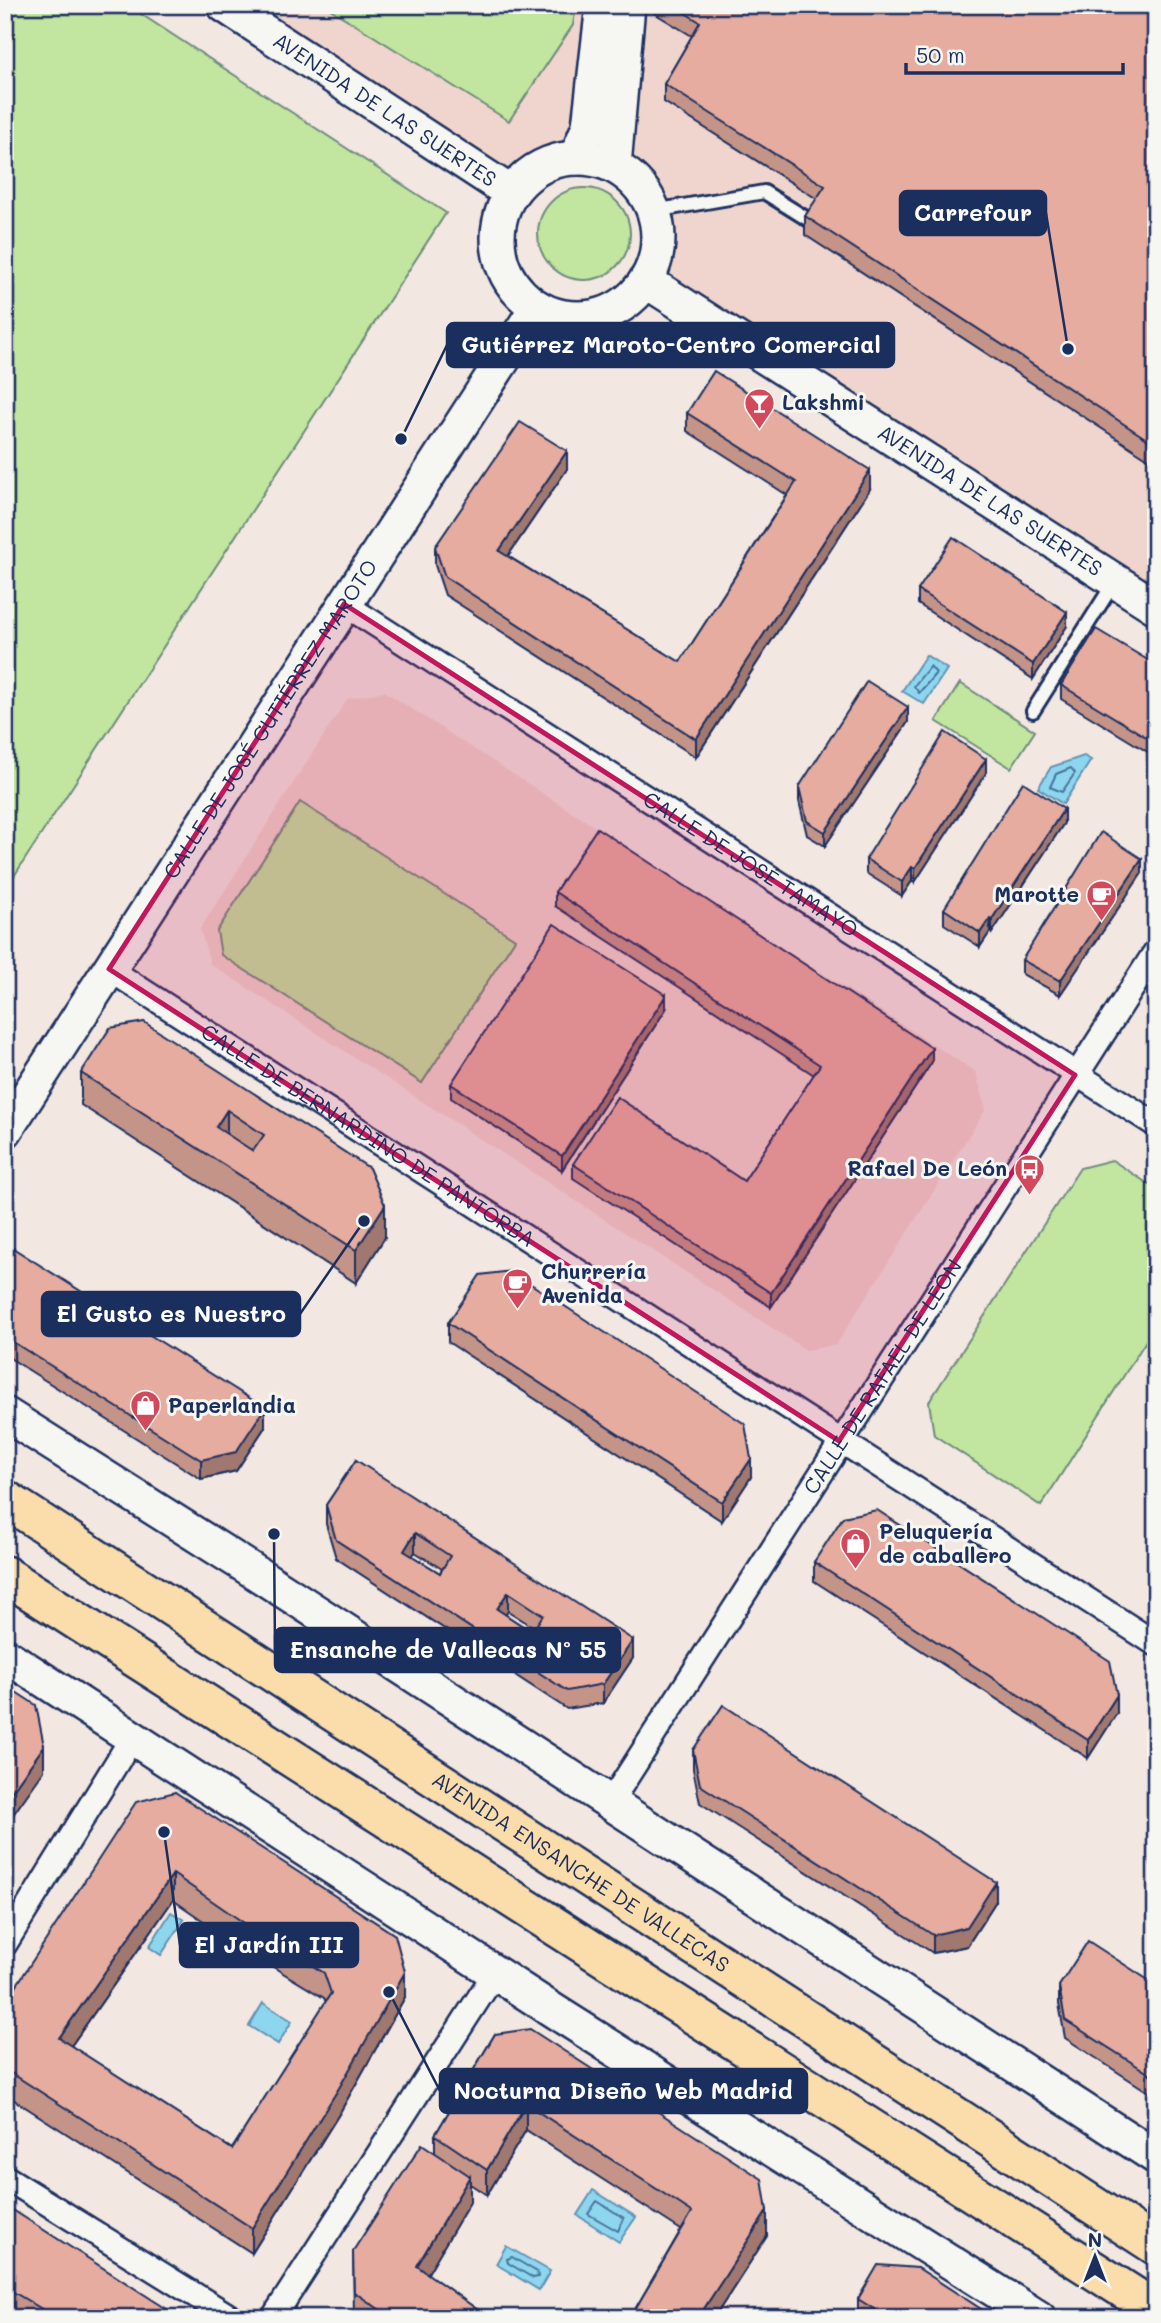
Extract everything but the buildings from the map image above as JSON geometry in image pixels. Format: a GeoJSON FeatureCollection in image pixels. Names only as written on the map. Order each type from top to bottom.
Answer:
{"type":"FeatureCollection","features":[{"type":"Feature","properties":{"kind":"main road","name":"AVENIDA DE LAS SUERTES"},"geometry":{"type":"LineString","coordinates":[[224,5],[512,193]]}},
{"type":"Feature","properties":{"kind":"main road"},"geometry":{"type":"LineString","coordinates":[[576,158],[589,126],[603,5]]}},
{"type":"Feature","properties":{"kind":"main road"},"geometry":{"type":"LineString","coordinates":[[614,166],[628,5]]}},
{"type":"Feature","properties":{"kind":"main road"},"geometry":{"type":"LineString","coordinates":[[576,158],[614,166],[645,192],[654,211],[657,247],[646,281],[625,303],[597,316],[566,317],[537,307],[513,285],[500,255],[499,223],[512,193],[529,175],[551,163],[576,158]]}},
{"type":"Feature","properties":{"kind":"main road","name":"AVENIDA DE LAS SUERTES"},"geometry":{"type":"LineString","coordinates":[[646,281],[1156,607]]}},
{"type":"Feature","properties":{"kind":"main road","name":"CALLE DE JOSÉ GUTIÉRREZ MAROTO"},"geometry":{"type":"LineString","coordinates":[[5,1131],[537,307]]}},
{"type":"Feature","properties":{"kind":"main road"},"geometry":{"type":"LineString","coordinates":[[5,1414],[1156,2157]]}},
{"type":"Feature","properties":{"kind":"main road","name":"AVENIDA ENSANCHE DE VALLECAS"},"geometry":{"type":"LineString","coordinates":[[5,1499],[1156,2246]]}},
{"type":"Feature","properties":{"kind":"main road"},"geometry":{"type":"LineString","coordinates":[[5,1575],[1156,2311]]}},
{"type":"Feature","properties":{"kind":"main road"},"geometry":{"type":"LineString","coordinates":[[5,1656],[495,1973],[1039,2318]]}},
{"type":"Feature","properties":{"kind":"street","name":"CALLE DE JOSÉ TAMAYO"},"geometry":{"type":"LineString","coordinates":[[344,604],[1156,1125]]}},
{"type":"Feature","properties":{"kind":"street","name":"CALLE DE RAFAEL DE LEÓN"},"geometry":{"type":"LineString","coordinates":[[610,1803],[839,1441],[1156,950]]}},
{"type":"Feature","properties":{"kind":"street","name":"CALLE DE BERNARDINO DE PANTORBA"},"geometry":{"type":"LineString","coordinates":[[109,969],[1156,1644]]}},
{"type":"Feature","properties":{"kind":"street"},"geometry":{"type":"LineString","coordinates":[[5,1944],[132,1738]]}},
{"type":"Feature","properties":{"kind":"street"},"geometry":{"type":"LineString","coordinates":[[273,2318],[495,1973]]}},
{"type":"Feature","properties":{"kind":"street"},"geometry":{"type":"LineString","coordinates":[[5,2177],[232,2318]]}},
{"type":"Feature","properties":{"kind":"lane"},"geometry":{"type":"LineString","coordinates":[[654,211],[764,191],[809,219]]}},
{"type":"Feature","properties":{"kind":"lane"},"geometry":{"type":"LineString","coordinates":[[1033,711],[1115,581]]}},
{"type":"Feature","properties":{"kind":"highlighted area"},"geometry":{"type":"Polygon","coordinates":[[[344,604],[1075,1075],[839,1441],[109,969],[344,604]]]}},
{"type":"Feature","properties":{"kind":"shaded area"},"geometry":{"type":"Polygon","coordinates":[[[224,5],[1156,5],[1156,607],[646,281],[656,259],[659,235],[654,211],[644,192],[614,166],[576,158],[551,163],[529,175],[511,193],[224,5]]]}},
{"type":"Feature","properties":{"kind":"shaded area"},"geometry":{"type":"Polygon","coordinates":[[[384,691],[976,1072],[986,1109],[836,1345],[806,1350],[210,964],[200,929],[347,699],[384,691]]]}},
{"type":"Feature","properties":{"kind":"green space"},"geometry":{"type":"Polygon","coordinates":[[[5,5],[127,5],[446,213],[5,890],[5,5]]]}},
{"type":"Feature","properties":{"kind":"green space"},"geometry":{"type":"Polygon","coordinates":[[[324,5],[576,7],[573,25],[509,121],[324,5]]]}},
{"type":"Feature","properties":{"kind":"green space"},"geometry":{"type":"Polygon","coordinates":[[[584,188],[602,191],[617,201],[627,216],[630,234],[627,252],[617,267],[602,277],[584,280],[566,277],[551,267],[541,252],[538,234],[541,216],[551,201],[566,191],[584,188]]]}},
{"type":"Feature","properties":{"kind":"green space"},"geometry":{"type":"Polygon","coordinates":[[[960,683],[1035,731],[1011,768],[936,721],[960,683]]]}},
{"type":"Feature","properties":{"kind":"green space"},"geometry":{"type":"Polygon","coordinates":[[[300,802],[515,939],[422,1083],[221,955],[217,931],[300,802]]]}},
{"type":"Feature","properties":{"kind":"green space"},"geometry":{"type":"Polygon","coordinates":[[[1112,1160],[1156,1189],[1156,1325],[1041,1506],[934,1435],[929,1402],[1080,1168],[1112,1160]]]}},
{"type":"Feature","properties":{"kind":"water"},"geometry":{"type":"Polygon","coordinates":[[[926,655],[947,669],[924,704],[902,691],[926,655]]]}},
{"type":"Feature","properties":{"kind":"water"},"geometry":{"type":"Polygon","coordinates":[[[1084,756],[1091,760],[1063,804],[1038,788],[1051,767],[1084,756]]]}},
{"type":"Feature","properties":{"kind":"water"},"geometry":{"type":"Polygon","coordinates":[[[171,1912],[184,1920],[161,1955],[149,1947],[171,1912]]]}},
{"type":"Feature","properties":{"kind":"water"},"geometry":{"type":"Polygon","coordinates":[[[263,2003],[292,2021],[278,2044],[249,2026],[263,2003]]]}},
{"type":"Feature","properties":{"kind":"water"},"geometry":{"type":"Polygon","coordinates":[[[593,2190],[636,2217],[619,2242],[577,2215],[593,2190]]]}},
{"type":"Feature","properties":{"kind":"water"},"geometry":{"type":"Polygon","coordinates":[[[506,2246],[550,2271],[539,2290],[496,2264],[506,2246]]]}},
{"type":"Feature","properties":{"kind":"place","name":"Carrefour"},"geometry":{"type":"Point","coordinates":[1068,349]}},
{"type":"Feature","properties":{"kind":"place","name":"Lakshmi"},"geometry":{"type":"Point","coordinates":[759,430]}},
{"type":"Feature","properties":{"kind":"place","name":"Gutiérrez Maroto-Centro Comercial"},"geometry":{"type":"Point","coordinates":[401,439]}},
{"type":"Feature","properties":{"kind":"place","name":"Marotte"},"geometry":{"type":"Point","coordinates":[1102,922]}},
{"type":"Feature","properties":{"kind":"place","name":"Rafael De León"},"geometry":{"type":"Point","coordinates":[1030,1196]}},
{"type":"Feature","properties":{"kind":"place","name":"El Gusto es Nuestro"},"geometry":{"type":"Point","coordinates":[364,1221]}},
{"type":"Feature","properties":{"kind":"place","name":"Churrería Avenida"},"geometry":{"type":"Point","coordinates":[518,1311]}},
{"type":"Feature","properties":{"kind":"place","name":"Paperlandia"},"geometry":{"type":"Point","coordinates":[145,1433]}},
{"type":"Feature","properties":{"kind":"place","name":"Ensanche de Vallecas Nº 55"},"geometry":{"type":"Point","coordinates":[274,1534]}},
{"type":"Feature","properties":{"kind":"place","name":"Peluquería de caballero"},"geometry":{"type":"Point","coordinates":[856,1571]}},
{"type":"Feature","properties":{"kind":"place","name":"El Jardín III"},"geometry":{"type":"Point","coordinates":[164,1832]}},
{"type":"Feature","properties":{"kind":"place","name":"Nocturna Diseño Web Madrid"},"geometry":{"type":"Point","coordinates":[389,1992]}}]}
